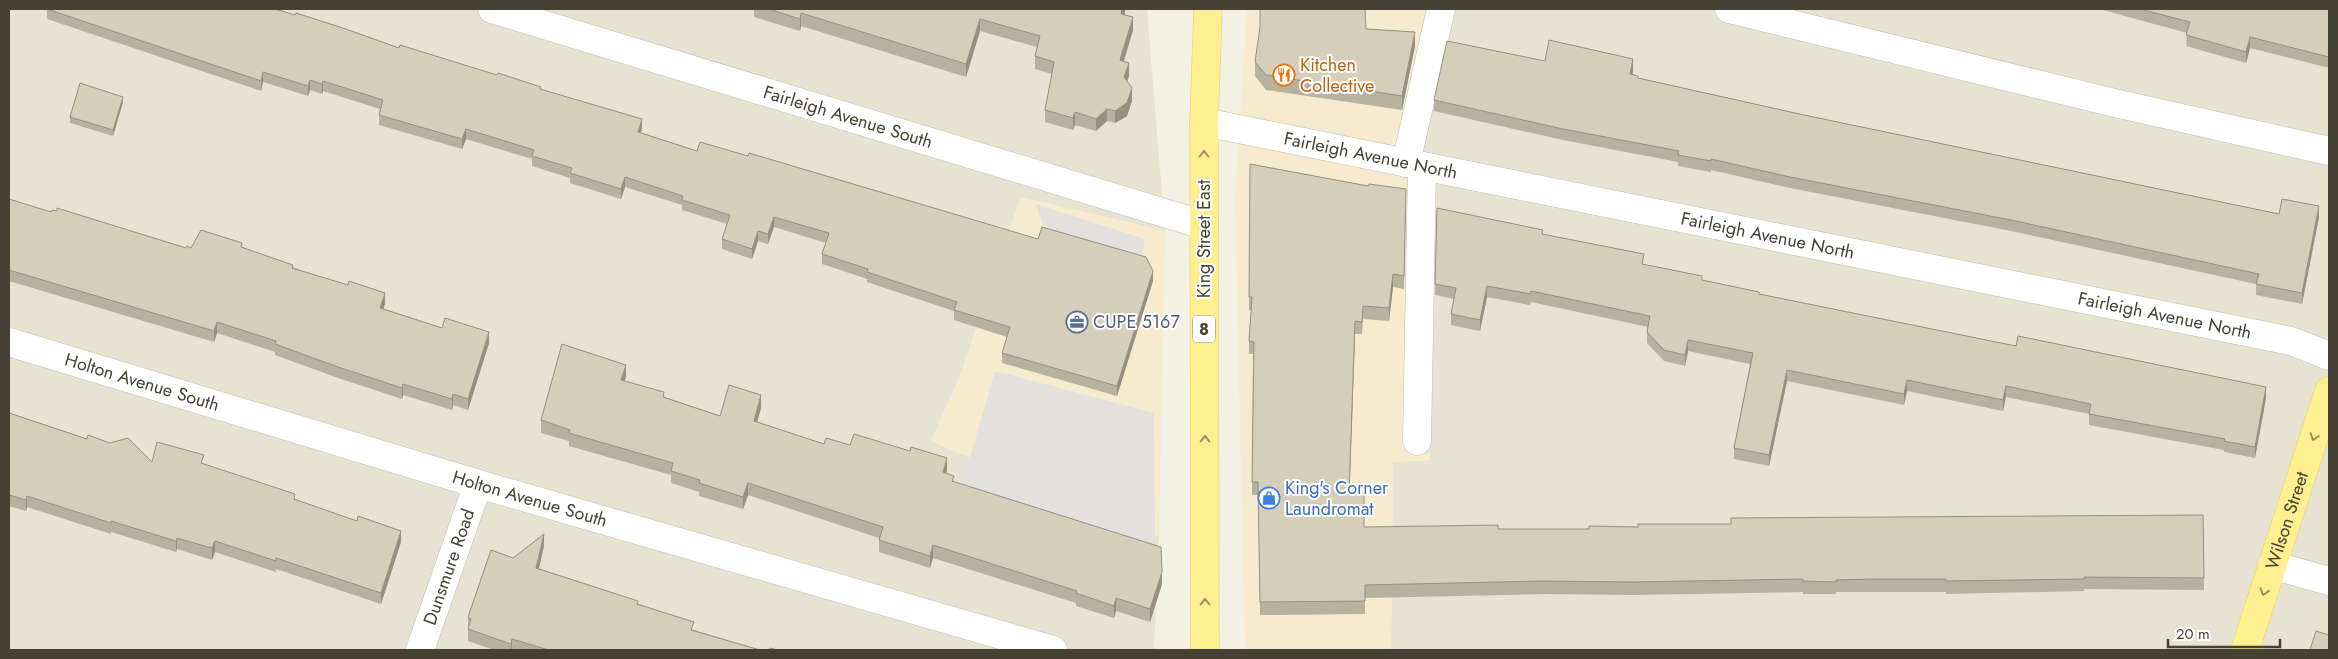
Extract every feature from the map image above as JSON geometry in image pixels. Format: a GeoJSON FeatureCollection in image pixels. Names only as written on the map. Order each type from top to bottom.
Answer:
{"type":"FeatureCollection","features":[{"type":"Feature","properties":{"kind":"main road","name":"King Street East"},"geometry":{"type":"LineString","coordinates":[[1206,650],[1204,122],[1208,9]]}},
{"type":"Feature","properties":{"kind":"main road","name":"Wilson Street"},"geometry":{"type":"LineString","coordinates":[[2245,650],[2329,391]]}},
{"type":"Feature","properties":{"kind":"street","name":"Fairleigh Avenue South"},"geometry":{"type":"LineString","coordinates":[[492,9],[1204,224]]}},
{"type":"Feature","properties":{"kind":"street"},"geometry":{"type":"LineString","coordinates":[[1417,442],[1414,165],[1441,9]]}},
{"type":"Feature","properties":{"kind":"street"},"geometry":{"type":"LineString","coordinates":[[1729,9],[2109,102],[2329,151]]}},
{"type":"Feature","properties":{"kind":"street","name":"Fairleigh Avenue North"},"geometry":{"type":"LineString","coordinates":[[1204,122],[2291,341],[2329,356]]}},
{"type":"Feature","properties":{"kind":"street","name":"Holton Avenue South"},"geometry":{"type":"LineString","coordinates":[[9,342],[478,484],[1053,650]]}},
{"type":"Feature","properties":{"kind":"street","name":"Dunsmure Road"},"geometry":{"type":"LineString","coordinates":[[420,650],[478,484]]}},
{"type":"Feature","properties":{"kind":"street"},"geometry":{"type":"LineString","coordinates":[[2272,565],[2329,581]]}},
{"type":"Feature","properties":{"kind":"shaded area"},"geometry":{"type":"Polygon","coordinates":[[[9,9],[1147,10],[1165,231],[1021,197],[960,376],[931,441],[1159,536],[1154,650],[9,650],[9,9]]]}},
{"type":"Feature","properties":{"kind":"shaded area"},"geometry":{"type":"Polygon","coordinates":[[[1247,9],[1430,9],[1410,193],[1428,198],[1430,460],[1393,462],[1391,650],[1245,650],[1235,196],[1247,9]]]}},
{"type":"Feature","properties":{"kind":"shaded area"},"geometry":{"type":"Polygon","coordinates":[[[1430,9],[2329,9],[2329,650],[1391,650],[1393,462],[1430,460],[1410,193],[1430,9]]]}},
{"type":"Feature","properties":{"kind":"shaded area"},"geometry":{"type":"Polygon","coordinates":[[[1021,197],[1165,231],[1159,536],[931,441],[960,376],[1021,197]]]}},
{"type":"Feature","properties":{"kind":"shaded area"},"geometry":{"type":"Polygon","coordinates":[[[1036,204],[1145,239],[1142,258],[1044,228],[1036,204]]]}},
{"type":"Feature","properties":{"kind":"shaded area"},"geometry":{"type":"Polygon","coordinates":[[[995,371],[1154,413],[1155,549],[962,485],[995,371]]]}},
{"type":"Feature","properties":{"kind":"building"},"geometry":{"type":"Polygon","coordinates":[[[47,9],[275,9],[295,15],[296,13],[399,48],[400,45],[497,75],[498,73],[541,87],[540,89],[642,119],[638,132],[697,151],[700,142],[748,156],[749,153],[1038,239],[1042,227],[1146,257],[1153,271],[1117,386],[1002,353],[1010,327],[954,310],[957,302],[867,272],[868,269],[822,254],[829,233],[774,217],[768,234],[758,231],[752,249],[722,239],[730,215],[682,200],[683,196],[625,177],[621,189],[570,173],[572,168],[532,156],[534,150],[466,129],[462,139],[379,115],[383,100],[323,81],[322,84],[310,80],[308,86],[263,72],[261,81],[47,9]]]}},
{"type":"Feature","properties":{"kind":"building"},"geometry":{"type":"Polygon","coordinates":[[[769,9],[1122,9],[1121,14],[1133,17],[1120,60],[1129,63],[1124,77],[1132,88],[1127,103],[1115,111],[1107,109],[1096,119],[1075,112],[1073,118],[1045,110],[1054,62],[1035,56],[1040,36],[980,19],[966,64],[801,13],[800,19],[769,9]]]}},
{"type":"Feature","properties":{"kind":"building"},"geometry":{"type":"Polygon","coordinates":[[[1260,9],[1365,9],[1366,29],[1415,32],[1402,96],[1266,75],[1255,62],[1260,27],[1260,9]]]}},
{"type":"Feature","properties":{"kind":"building"},"geometry":{"type":"Polygon","coordinates":[[[2140,9],[2329,9],[2329,57],[2250,37],[2246,52],[2186,35],[2190,22],[2140,9]]]}},
{"type":"Feature","properties":{"kind":"building"},"geometry":{"type":"Polygon","coordinates":[[[1549,40],[1633,59],[1630,74],[1638,76],[1638,78],[1804,115],[2279,214],[2282,199],[2319,206],[2302,293],[2256,284],[2259,274],[2011,220],[1790,177],[1711,159],[1711,161],[1678,155],[1679,151],[1563,129],[1434,100],[1447,41],[1545,61],[1549,40]]]}},
{"type":"Feature","properties":{"kind":"building"},"geometry":{"type":"Polygon","coordinates":[[[80,83],[123,97],[113,130],[70,117],[80,83]]]}},
{"type":"Feature","properties":{"kind":"building"},"geometry":{"type":"Polygon","coordinates":[[[1250,164],[1368,186],[1369,184],[1406,189],[1404,276],[1393,274],[1389,308],[1363,306],[1362,322],[1355,321],[1349,494],[1364,493],[1364,527],[1498,525],[1498,529],[1589,529],[1589,526],[1638,527],[1638,524],[1731,524],[1731,518],[2203,515],[2204,578],[2084,577],[2084,579],[1946,581],[1946,579],[1875,579],[1836,580],[1836,582],[1803,581],[1803,579],[1633,582],[1543,581],[1365,585],[1365,601],[1260,602],[1258,482],[1252,482],[1254,342],[1249,341],[1252,297],[1249,297],[1250,164]]]}},
{"type":"Feature","properties":{"kind":"building"},"geometry":{"type":"Polygon","coordinates":[[[9,199],[51,212],[52,210],[57,211],[57,208],[186,248],[187,246],[191,248],[201,230],[242,243],[241,247],[293,265],[292,268],[348,285],[349,281],[385,293],[380,308],[442,328],[445,318],[489,332],[468,399],[453,394],[452,399],[403,384],[402,388],[275,344],[276,341],[217,322],[214,331],[9,270],[9,199]]]}},
{"type":"Feature","properties":{"kind":"building"},"geometry":{"type":"Polygon","coordinates":[[[1437,208],[1543,230],[1542,234],[1644,254],[1642,264],[1702,276],[1702,280],[1759,292],[1759,294],[2016,346],[2018,336],[2266,387],[2255,447],[2224,441],[2225,439],[2089,414],[2091,404],[2006,386],[2003,400],[1907,380],[1904,394],[1787,370],[1769,455],[1734,448],[1753,353],[1688,340],[1685,355],[1664,350],[1647,332],[1650,316],[1531,291],[1530,294],[1487,286],[1480,320],[1451,314],[1456,288],[1435,284],[1437,208]]]}},
{"type":"Feature","properties":{"kind":"building"},"geometry":{"type":"Polygon","coordinates":[[[562,344],[626,365],[621,380],[664,392],[663,397],[720,416],[729,385],[761,395],[754,421],[824,444],[826,438],[850,445],[854,434],[910,451],[911,447],[947,458],[943,472],[954,476],[952,481],[1161,547],[1162,572],[1150,609],[1116,598],[1114,606],[1076,593],[1077,591],[933,545],[930,556],[879,540],[883,527],[748,483],[743,497],[699,483],[700,480],[671,471],[673,463],[569,433],[570,430],[541,420],[562,344]]]}},
{"type":"Feature","properties":{"kind":"building"},"geometry":{"type":"Polygon","coordinates":[[[9,413],[87,439],[88,435],[110,443],[128,438],[152,462],[157,442],[204,455],[201,463],[295,494],[294,499],[357,521],[358,516],[401,531],[381,593],[276,558],[276,561],[215,541],[212,548],[177,538],[176,541],[111,521],[111,523],[27,496],[26,500],[9,495],[9,413]]]}},
{"type":"Feature","properties":{"kind":"building"},"geometry":{"type":"Polygon","coordinates":[[[544,534],[536,568],[638,601],[637,604],[694,622],[691,630],[760,650],[549,650],[512,639],[511,644],[468,629],[471,619],[468,617],[491,550],[513,558],[544,534]]]}},
{"type":"Feature","properties":{"kind":"building"},"geometry":{"type":"Polygon","coordinates":[[[2316,631],[2329,635],[2329,650],[2310,650],[2316,631]]]}},
{"type":"Feature","properties":{"kind":"place","name":"Kitchen Collective"},"geometry":{"type":"Point","coordinates":[1284,75]}},
{"type":"Feature","properties":{"kind":"place","name":"CUPE 5167"},"geometry":{"type":"Point","coordinates":[1077,322]}},
{"type":"Feature","properties":{"kind":"place","name":"King's Corner Laundromat"},"geometry":{"type":"Point","coordinates":[1269,498]}}]}
